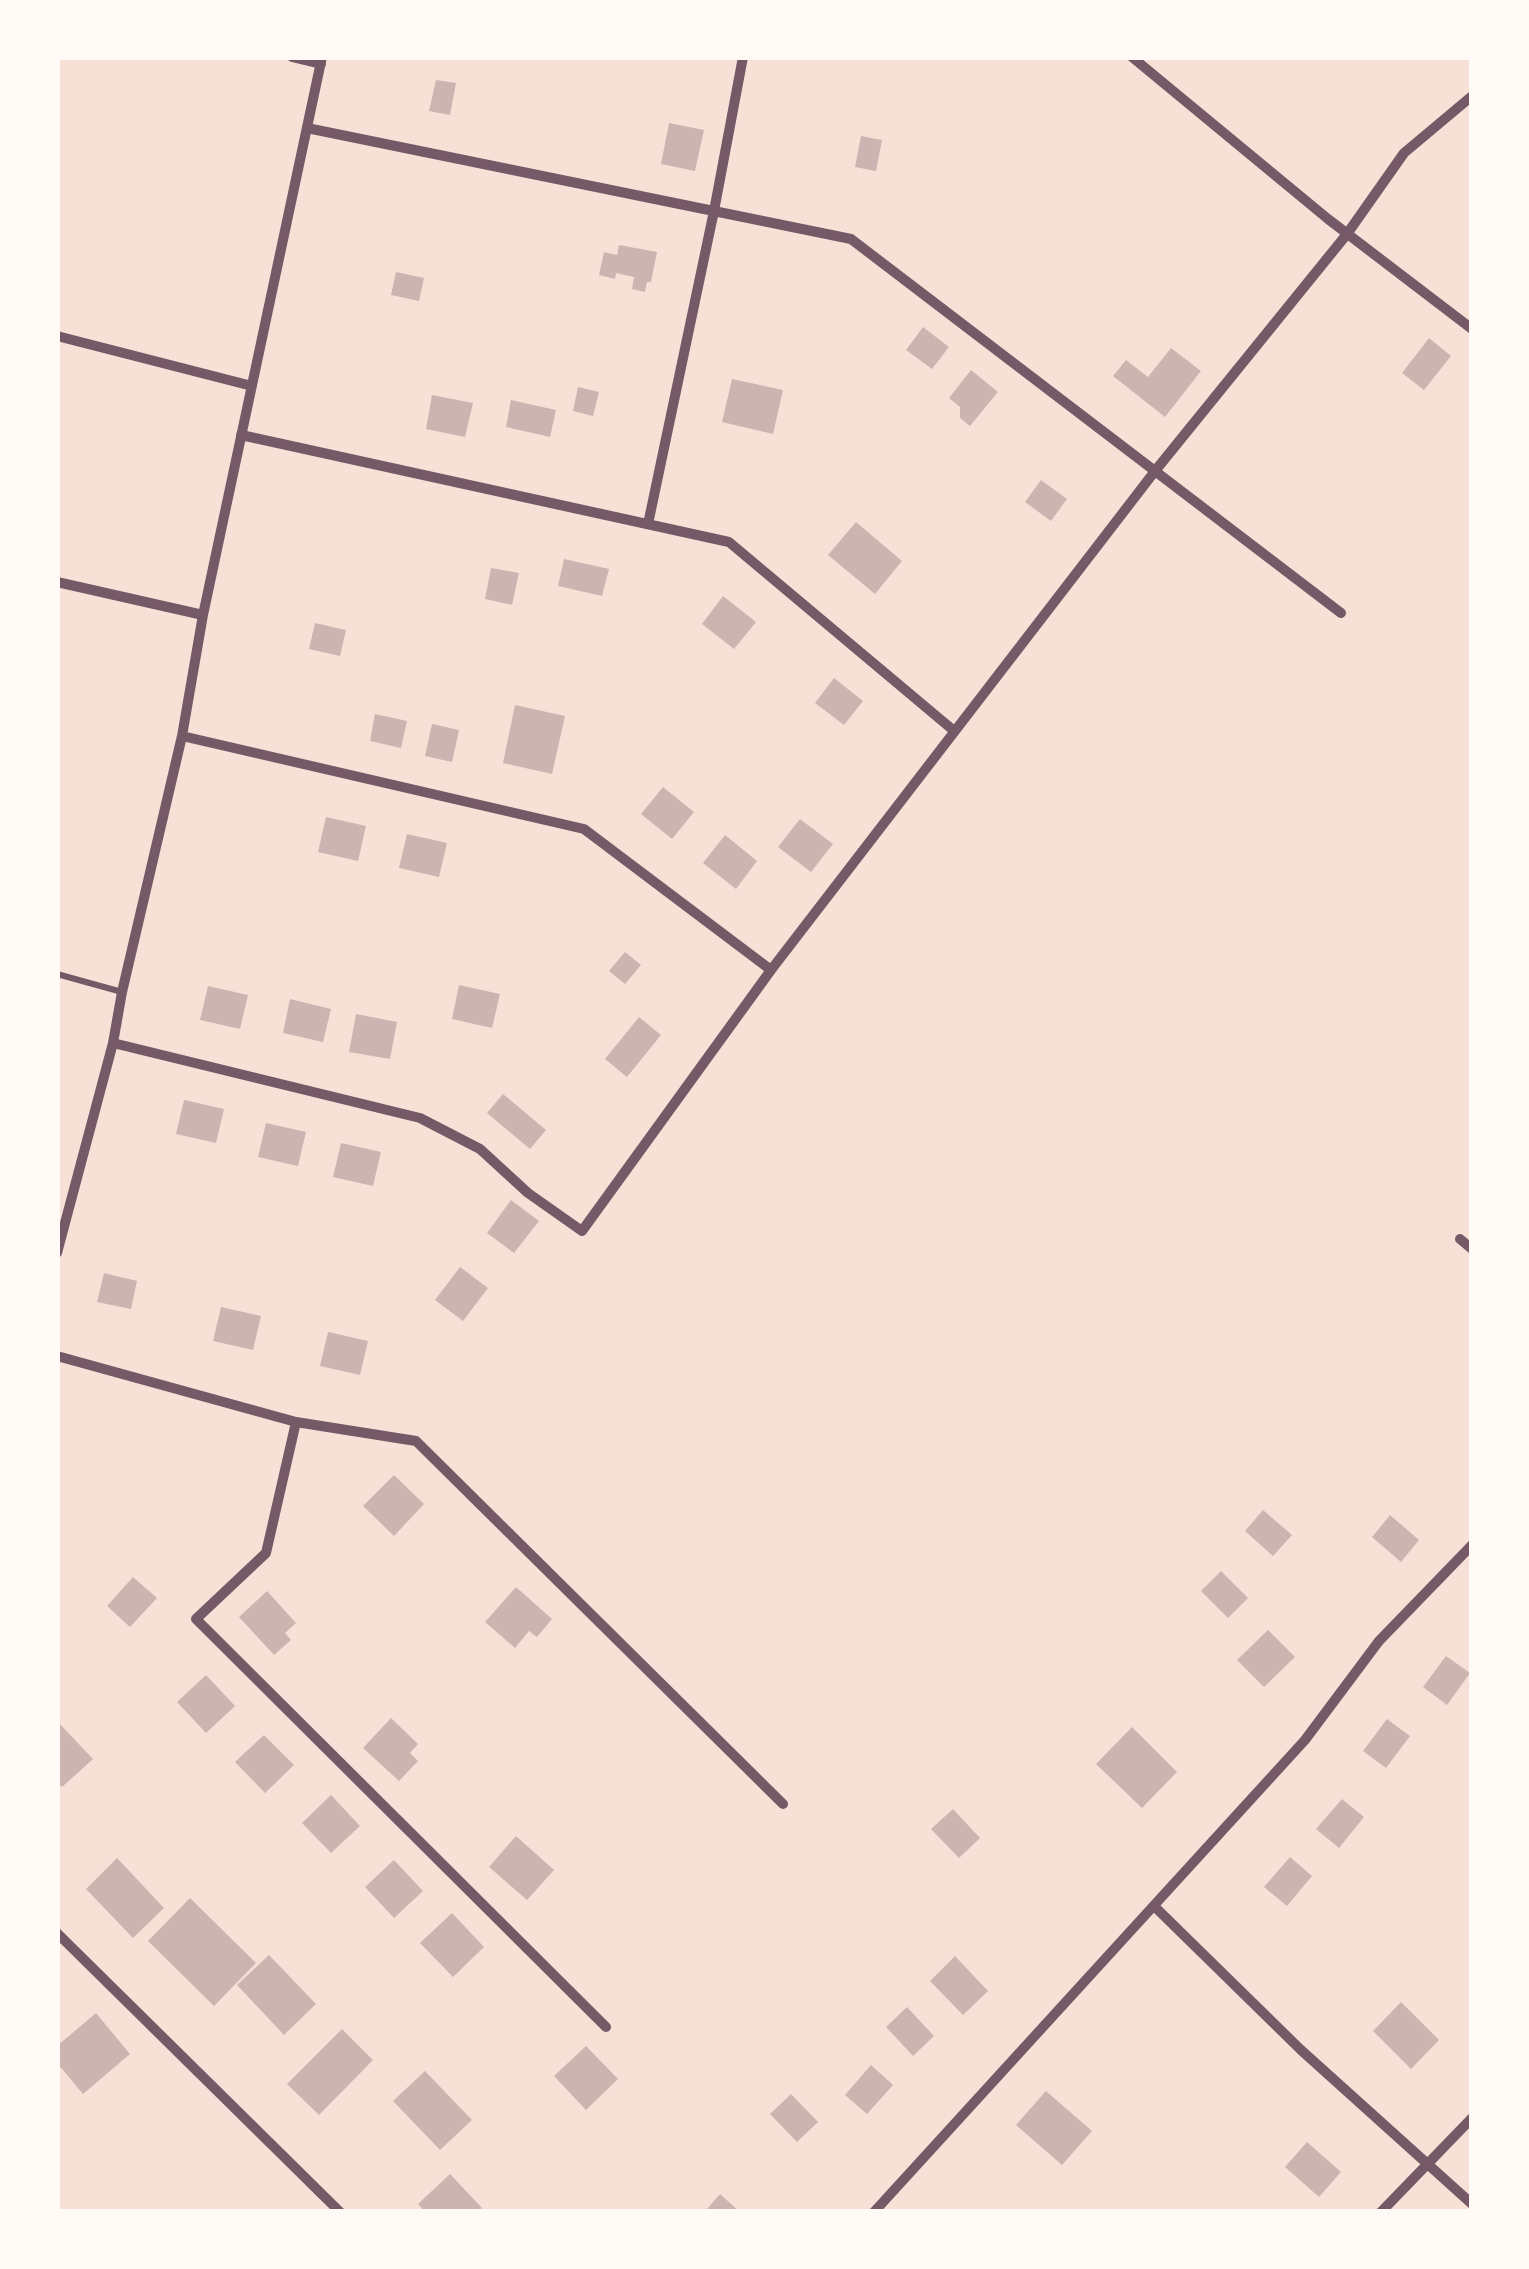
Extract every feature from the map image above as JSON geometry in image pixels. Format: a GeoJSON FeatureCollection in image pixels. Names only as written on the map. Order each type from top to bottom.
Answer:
{"type":"FeatureCollection","features":[{"type":"Feature","properties":{"kind":"street"},"geometry":{"type":"LineString","coordinates":[[57,1253],[113,1043],[182,736],[202,615],[322,61],[292,57]]}},
{"type":"Feature","properties":{"kind":"street"},"geometry":{"type":"LineString","coordinates":[[648,524],[743,57]]}},
{"type":"Feature","properties":{"kind":"street"},"geometry":{"type":"LineString","coordinates":[[1132,57],[1347,234],[1472,329]]}},
{"type":"Feature","properties":{"kind":"street"},"geometry":{"type":"LineString","coordinates":[[113,1043],[421,1118],[480,1149],[528,1193],[582,1231],[771,970],[1155,471],[1347,234],[1405,153],[1472,96]]}},
{"type":"Feature","properties":{"kind":"street"},"geometry":{"type":"LineString","coordinates":[[307,128],[851,239],[1341,613]]}},
{"type":"Feature","properties":{"kind":"street"},"geometry":{"type":"LineString","coordinates":[[57,336],[252,386]]}},
{"type":"Feature","properties":{"kind":"street"},"geometry":{"type":"LineString","coordinates":[[241,435],[729,542],[953,730]]}},
{"type":"Feature","properties":{"kind":"street"},"geometry":{"type":"LineString","coordinates":[[57,582],[202,615]]}},
{"type":"Feature","properties":{"kind":"street"},"geometry":{"type":"LineString","coordinates":[[182,736],[584,829],[771,970]]}},
{"type":"Feature","properties":{"kind":"street"},"geometry":{"type":"LineString","coordinates":[[1460,1239],[1472,1249]]}},
{"type":"Feature","properties":{"kind":"street"},"geometry":{"type":"LineString","coordinates":[[57,1356],[296,1422],[416,1441],[783,1804]]}},
{"type":"Feature","properties":{"kind":"street"},"geometry":{"type":"LineString","coordinates":[[296,1422],[266,1553],[196,1618],[606,2027]]}},
{"type":"Feature","properties":{"kind":"street"},"geometry":{"type":"LineString","coordinates":[[874,2212],[1305,1740],[1379,1641],[1472,1545]]}},
{"type":"Feature","properties":{"kind":"street"},"geometry":{"type":"LineString","coordinates":[[1154,1906],[1301,2050],[1472,2204]]}},
{"type":"Feature","properties":{"kind":"street"},"geometry":{"type":"LineString","coordinates":[[57,1933],[340,2212]]}},
{"type":"Feature","properties":{"kind":"street"},"geometry":{"type":"LineString","coordinates":[[1382,2212],[1472,2118]]}},
{"type":"Feature","properties":{"kind":"lane"},"geometry":{"type":"LineString","coordinates":[[57,974],[122,992]]}},
{"type":"Feature","properties":{"kind":"building"},"geometry":{"type":"Polygon","coordinates":[[[436,80],[456,83],[450,115],[429,111],[436,80]]]}},
{"type":"Feature","properties":{"kind":"building"},"geometry":{"type":"Polygon","coordinates":[[[669,123],[704,130],[695,171],[661,164],[669,123]]]}},
{"type":"Feature","properties":{"kind":"building"},"geometry":{"type":"Polygon","coordinates":[[[861,136],[882,140],[876,171],[855,167],[861,136]]]}},
{"type":"Feature","properties":{"kind":"building"},"geometry":{"type":"Polygon","coordinates":[[[619,245],[657,252],[645,292],[632,289],[634,277],[599,275],[604,252],[617,255],[619,245]]]}},
{"type":"Feature","properties":{"kind":"building"},"geometry":{"type":"Polygon","coordinates":[[[396,272],[424,278],[419,301],[391,295],[396,272]]]}},
{"type":"Feature","properties":{"kind":"building"},"geometry":{"type":"Polygon","coordinates":[[[923,327],[949,347],[932,369],[906,350],[923,327]]]}},
{"type":"Feature","properties":{"kind":"building"},"geometry":{"type":"Polygon","coordinates":[[[1429,338],[1451,356],[1424,390],[1402,373],[1429,338]]]}},
{"type":"Feature","properties":{"kind":"building"},"geometry":{"type":"Polygon","coordinates":[[[1171,348],[1201,371],[1165,417],[1113,376],[1126,360],[1148,377],[1171,348]]]}},
{"type":"Feature","properties":{"kind":"building"},"geometry":{"type":"Polygon","coordinates":[[[971,370],[998,392],[970,426],[949,398],[971,370]]]}},
{"type":"Feature","properties":{"kind":"building"},"geometry":{"type":"Polygon","coordinates":[[[732,379],[783,390],[773,434],[722,422],[732,379]]]}},
{"type":"Feature","properties":{"kind":"building"},"geometry":{"type":"Polygon","coordinates":[[[578,387],[599,392],[593,416],[573,411],[578,387]]]}},
{"type":"Feature","properties":{"kind":"building"},"geometry":{"type":"Polygon","coordinates":[[[432,395],[473,403],[465,437],[426,429],[432,395]]]}},
{"type":"Feature","properties":{"kind":"building"},"geometry":{"type":"Polygon","coordinates":[[[511,400],[556,410],[550,437],[506,427],[511,400]]]}},
{"type":"Feature","properties":{"kind":"building"},"geometry":{"type":"Polygon","coordinates":[[[1041,480],[1067,499],[1051,521],[1025,502],[1041,480]]]}},
{"type":"Feature","properties":{"kind":"building"},"geometry":{"type":"Polygon","coordinates":[[[856,522],[902,561],[875,594],[828,555],[856,522]]]}},
{"type":"Feature","properties":{"kind":"building"},"geometry":{"type":"Polygon","coordinates":[[[564,559],[609,569],[602,596],[558,586],[564,559]]]}},
{"type":"Feature","properties":{"kind":"building"},"geometry":{"type":"Polygon","coordinates":[[[491,568],[519,573],[512,605],[485,599],[491,568]]]}},
{"type":"Feature","properties":{"kind":"building"},"geometry":{"type":"Polygon","coordinates":[[[723,596],[756,622],[734,649],[702,624],[723,596]]]}},
{"type":"Feature","properties":{"kind":"building"},"geometry":{"type":"Polygon","coordinates":[[[315,623],[346,630],[340,656],[309,649],[315,623]]]}},
{"type":"Feature","properties":{"kind":"building"},"geometry":{"type":"Polygon","coordinates":[[[834,678],[863,701],[844,725],[815,703],[834,678]]]}},
{"type":"Feature","properties":{"kind":"building"},"geometry":{"type":"Polygon","coordinates":[[[515,705],[565,716],[552,774],[503,763],[515,705]]]}},
{"type":"Feature","properties":{"kind":"building"},"geometry":{"type":"Polygon","coordinates":[[[375,714],[407,721],[401,748],[370,741],[375,714]]]}},
{"type":"Feature","properties":{"kind":"building"},"geometry":{"type":"Polygon","coordinates":[[[432,724],[459,730],[452,762],[425,756],[432,724]]]}},
{"type":"Feature","properties":{"kind":"building"},"geometry":{"type":"Polygon","coordinates":[[[663,787],[694,812],[672,839],[641,814],[663,787]]]}},
{"type":"Feature","properties":{"kind":"building"},"geometry":{"type":"Polygon","coordinates":[[[326,817],[366,826],[358,861],[318,852],[326,817]]]}},
{"type":"Feature","properties":{"kind":"building"},"geometry":{"type":"Polygon","coordinates":[[[800,819],[833,844],[811,872],[778,847],[800,819]]]}},
{"type":"Feature","properties":{"kind":"building"},"geometry":{"type":"Polygon","coordinates":[[[407,834],[447,843],[439,877],[399,868],[407,834]]]}},
{"type":"Feature","properties":{"kind":"building"},"geometry":{"type":"Polygon","coordinates":[[[725,835],[757,861],[736,889],[703,863],[725,835]]]}},
{"type":"Feature","properties":{"kind":"building"},"geometry":{"type":"Polygon","coordinates":[[[625,952],[641,965],[625,984],[609,971],[625,952]]]}},
{"type":"Feature","properties":{"kind":"building"},"geometry":{"type":"Polygon","coordinates":[[[459,985],[500,994],[492,1028],[452,1019],[459,985]]]}},
{"type":"Feature","properties":{"kind":"building"},"geometry":{"type":"Polygon","coordinates":[[[208,986],[248,995],[240,1029],[200,1020],[208,986]]]}},
{"type":"Feature","properties":{"kind":"building"},"geometry":{"type":"Polygon","coordinates":[[[290,999],[331,1009],[323,1042],[283,1033],[290,999]]]}},
{"type":"Feature","properties":{"kind":"building"},"geometry":{"type":"Polygon","coordinates":[[[356,1014],[397,1022],[390,1059],[349,1052],[356,1014]]]}},
{"type":"Feature","properties":{"kind":"building"},"geometry":{"type":"Polygon","coordinates":[[[639,1017],[661,1035],[627,1077],[605,1059],[639,1017]]]}},
{"type":"Feature","properties":{"kind":"building"},"geometry":{"type":"Polygon","coordinates":[[[503,1094],[546,1130],[530,1149],[487,1113],[503,1094]]]}},
{"type":"Feature","properties":{"kind":"building"},"geometry":{"type":"Polygon","coordinates":[[[184,1100],[224,1109],[216,1143],[176,1134],[184,1100]]]}},
{"type":"Feature","properties":{"kind":"building"},"geometry":{"type":"Polygon","coordinates":[[[266,1123],[306,1132],[298,1166],[258,1157],[266,1123]]]}},
{"type":"Feature","properties":{"kind":"building"},"geometry":{"type":"Polygon","coordinates":[[[341,1143],[381,1152],[373,1186],[333,1177],[341,1143]]]}},
{"type":"Feature","properties":{"kind":"building"},"geometry":{"type":"Polygon","coordinates":[[[511,1200],[539,1221],[514,1253],[487,1233],[511,1200]]]}},
{"type":"Feature","properties":{"kind":"building"},"geometry":{"type":"Polygon","coordinates":[[[460,1267],[488,1288],[463,1321],[435,1300],[460,1267]]]}},
{"type":"Feature","properties":{"kind":"building"},"geometry":{"type":"Polygon","coordinates":[[[104,1273],[137,1281],[131,1309],[97,1302],[104,1273]]]}},
{"type":"Feature","properties":{"kind":"building"},"geometry":{"type":"Polygon","coordinates":[[[221,1307],[261,1316],[253,1350],[213,1341],[221,1307]]]}},
{"type":"Feature","properties":{"kind":"building"},"geometry":{"type":"Polygon","coordinates":[[[328,1332],[368,1341],[360,1375],[320,1366],[328,1332]]]}},
{"type":"Feature","properties":{"kind":"building"},"geometry":{"type":"Polygon","coordinates":[[[394,1475],[424,1504],[394,1536],[363,1506],[394,1475]]]}},
{"type":"Feature","properties":{"kind":"building"},"geometry":{"type":"Polygon","coordinates":[[[1263,1510],[1292,1535],[1273,1556],[1245,1531],[1263,1510]]]}},
{"type":"Feature","properties":{"kind":"building"},"geometry":{"type":"Polygon","coordinates":[[[1390,1515],[1419,1540],[1401,1562],[1372,1537],[1390,1515]]]}},
{"type":"Feature","properties":{"kind":"building"},"geometry":{"type":"Polygon","coordinates":[[[1221,1571],[1248,1598],[1228,1618],[1201,1591],[1221,1571]]]}},
{"type":"Feature","properties":{"kind":"building"},"geometry":{"type":"Polygon","coordinates":[[[133,1577],[157,1598],[130,1627],[107,1606],[133,1577]]]}},
{"type":"Feature","properties":{"kind":"building"},"geometry":{"type":"Polygon","coordinates":[[[516,1587],[552,1619],[537,1637],[529,1631],[515,1648],[485,1622],[516,1587]]]}},
{"type":"Feature","properties":{"kind":"building"},"geometry":{"type":"Polygon","coordinates":[[[267,1591],[296,1623],[285,1633],[291,1640],[274,1655],[239,1617],[267,1591]]]}},
{"type":"Feature","properties":{"kind":"building"},"geometry":{"type":"Polygon","coordinates":[[[1268,1630],[1295,1657],[1264,1687],[1237,1660],[1268,1630]]]}},
{"type":"Feature","properties":{"kind":"building"},"geometry":{"type":"Polygon","coordinates":[[[1446,1656],[1470,1673],[1447,1705],[1423,1687],[1446,1656]]]}},
{"type":"Feature","properties":{"kind":"building"},"geometry":{"type":"Polygon","coordinates":[[[206,1675],[235,1706],[206,1733],[177,1702],[206,1675]]]}},
{"type":"Feature","properties":{"kind":"building"},"geometry":{"type":"Polygon","coordinates":[[[391,1718],[418,1744],[410,1753],[418,1761],[399,1781],[363,1748],[391,1718]]]}},
{"type":"Feature","properties":{"kind":"building"},"geometry":{"type":"Polygon","coordinates":[[[1387,1719],[1410,1736],[1386,1768],[1363,1751],[1387,1719]]]}},
{"type":"Feature","properties":{"kind":"building"},"geometry":{"type":"Polygon","coordinates":[[[57,1721],[93,1759],[62,1787],[57,1782],[57,1721]]]}},
{"type":"Feature","properties":{"kind":"building"},"geometry":{"type":"Polygon","coordinates":[[[1132,1727],[1177,1772],[1142,1808],[1096,1764],[1132,1727]]]}},
{"type":"Feature","properties":{"kind":"building"},"geometry":{"type":"Polygon","coordinates":[[[264,1735],[294,1765],[265,1793],[235,1762],[264,1735]]]}},
{"type":"Feature","properties":{"kind":"building"},"geometry":{"type":"Polygon","coordinates":[[[331,1795],[360,1826],[331,1853],[302,1823],[331,1795]]]}},
{"type":"Feature","properties":{"kind":"building"},"geometry":{"type":"Polygon","coordinates":[[[1342,1799],[1364,1817],[1339,1848],[1316,1829],[1342,1799]]]}},
{"type":"Feature","properties":{"kind":"building"},"geometry":{"type":"Polygon","coordinates":[[[953,1809],[980,1838],[959,1858],[931,1829],[953,1809]]]}},
{"type":"Feature","properties":{"kind":"building"},"geometry":{"type":"Polygon","coordinates":[[[516,1836],[554,1870],[527,1900],[489,1867],[516,1836]]]}},
{"type":"Feature","properties":{"kind":"building"},"geometry":{"type":"Polygon","coordinates":[[[1290,1857],[1312,1876],[1287,1906],[1264,1887],[1290,1857]]]}},
{"type":"Feature","properties":{"kind":"building"},"geometry":{"type":"Polygon","coordinates":[[[117,1858],[164,1908],[133,1938],[86,1889],[117,1858]]]}},
{"type":"Feature","properties":{"kind":"building"},"geometry":{"type":"Polygon","coordinates":[[[394,1860],[423,1891],[394,1918],[365,1887],[394,1860]]]}},
{"type":"Feature","properties":{"kind":"building"},"geometry":{"type":"Polygon","coordinates":[[[190,1898],[256,1963],[214,2006],[148,1941],[190,1898]]]}},
{"type":"Feature","properties":{"kind":"building"},"geometry":{"type":"Polygon","coordinates":[[[452,1913],[484,1947],[453,1977],[420,1943],[452,1913]]]}},
{"type":"Feature","properties":{"kind":"building"},"geometry":{"type":"Polygon","coordinates":[[[269,1955],[316,2004],[284,2035],[237,1985],[269,1955]]]}},
{"type":"Feature","properties":{"kind":"building"},"geometry":{"type":"Polygon","coordinates":[[[955,1956],[988,1991],[963,2015],[930,1981],[955,1956]]]}},
{"type":"Feature","properties":{"kind":"building"},"geometry":{"type":"Polygon","coordinates":[[[1401,2002],[1439,2040],[1411,2069],[1373,2031],[1401,2002]]]}},
{"type":"Feature","properties":{"kind":"building"},"geometry":{"type":"Polygon","coordinates":[[[907,2007],[934,2036],[913,2056],[886,2027],[907,2007]]]}},
{"type":"Feature","properties":{"kind":"building"},"geometry":{"type":"Polygon","coordinates":[[[96,2013],[130,2054],[83,2094],[57,2063],[57,2046],[96,2013]]]}},
{"type":"Feature","properties":{"kind":"building"},"geometry":{"type":"Polygon","coordinates":[[[342,2029],[373,2060],[319,2115],[287,2084],[342,2029]]]}},
{"type":"Feature","properties":{"kind":"building"},"geometry":{"type":"Polygon","coordinates":[[[586,2046],[618,2079],[586,2110],[554,2076],[586,2046]]]}},
{"type":"Feature","properties":{"kind":"building"},"geometry":{"type":"Polygon","coordinates":[[[871,2065],[893,2085],[867,2114],[845,2095],[871,2065]]]}},
{"type":"Feature","properties":{"kind":"building"},"geometry":{"type":"Polygon","coordinates":[[[425,2071],[472,2120],[440,2150],[393,2101],[425,2071]]]}},
{"type":"Feature","properties":{"kind":"building"},"geometry":{"type":"Polygon","coordinates":[[[1046,2091],[1092,2131],[1062,2165],[1016,2125],[1046,2091]]]}},
{"type":"Feature","properties":{"kind":"building"},"geometry":{"type":"Polygon","coordinates":[[[791,2094],[818,2122],[797,2142],[770,2114],[791,2094]]]}},
{"type":"Feature","properties":{"kind":"building"},"geometry":{"type":"Polygon","coordinates":[[[1307,2142],[1341,2172],[1319,2197],[1285,2167],[1307,2142]]]}},
{"type":"Feature","properties":{"kind":"building"},"geometry":{"type":"Polygon","coordinates":[[[450,2174],[482,2208],[477,2212],[425,2212],[418,2204],[450,2174]]]}},
{"type":"Feature","properties":{"kind":"building"},"geometry":{"type":"Polygon","coordinates":[[[720,2194],[740,2212],[707,2209],[720,2194]]]}}]}
